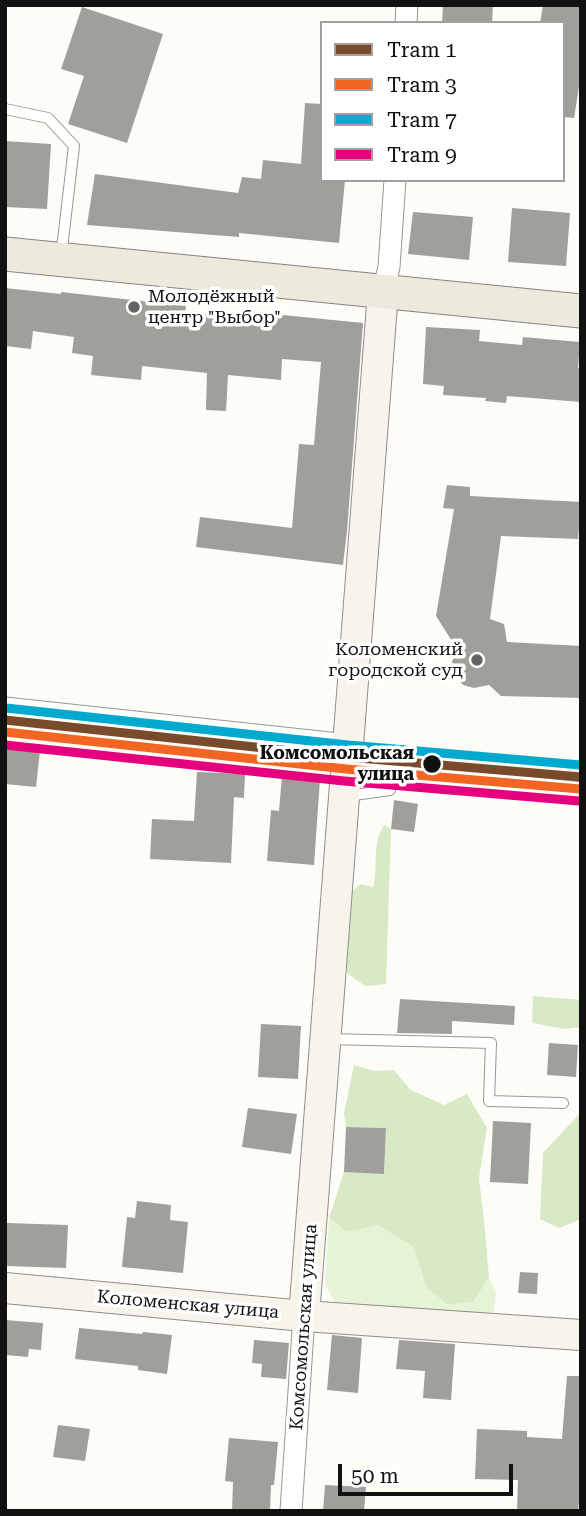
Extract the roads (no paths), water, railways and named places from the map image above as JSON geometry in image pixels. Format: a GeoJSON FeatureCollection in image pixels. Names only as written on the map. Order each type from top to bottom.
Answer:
{"type":"FeatureCollection","features":[{"type":"Feature","properties":{"kind":"main road"},"geometry":{"type":"LineString","coordinates":[[5,254],[581,311]]}},
{"type":"Feature","properties":{"kind":"street","name":"Комсомольская улица"},"geometry":{"type":"LineString","coordinates":[[291,1511],[383,292],[389,267],[395,182]]}},
{"type":"Feature","properties":{"kind":"street"},"geometry":{"type":"LineString","coordinates":[[5,708],[348,756],[581,793]]}},
{"type":"Feature","properties":{"kind":"street","name":"Коломенская улица"},"geometry":{"type":"LineString","coordinates":[[5,1288],[304,1316],[581,1335]]}},
{"type":"Feature","properties":{"kind":"lane"},"geometry":{"type":"LineString","coordinates":[[5,109],[48,118],[74,146],[61,260]]}},
{"type":"Feature","properties":{"kind":"lane"},"geometry":{"type":"LineString","coordinates":[[344,797],[390,790]]}},
{"type":"Feature","properties":{"kind":"lane"},"geometry":{"type":"LineString","coordinates":[[326,1039],[491,1043],[489,1101],[563,1103]]}},
{"type":"Feature","properties":{"kind":"tram line","name":"7"},"geometry":{"type":"LineString","coordinates":[[6,708],[348,745],[581,765]]}},
{"type":"Feature","properties":{"kind":"tram line","name":"1"},"geometry":{"type":"LineString","coordinates":[[5,720],[347,757],[581,777]]}},
{"type":"Feature","properties":{"kind":"tram line","name":"3"},"geometry":{"type":"LineString","coordinates":[[5,732],[346,769],[580,789]]}},
{"type":"Feature","properties":{"kind":"tram line","name":"9"},"geometry":{"type":"LineString","coordinates":[[5,745],[344,781],[579,801]]}},
{"type":"Feature","properties":{"kind":"place","name":"Молодёжный центр \"Выбор\""},"geometry":{"type":"Point","coordinates":[134,307]}},
{"type":"Feature","properties":{"kind":"place","name":"Коломенский городской суд"},"geometry":{"type":"Point","coordinates":[477,660]}},
{"type":"Feature","properties":{"kind":"place","name":"Комсомольская улица"},"geometry":{"type":"Point","coordinates":[432,764]}}]}
